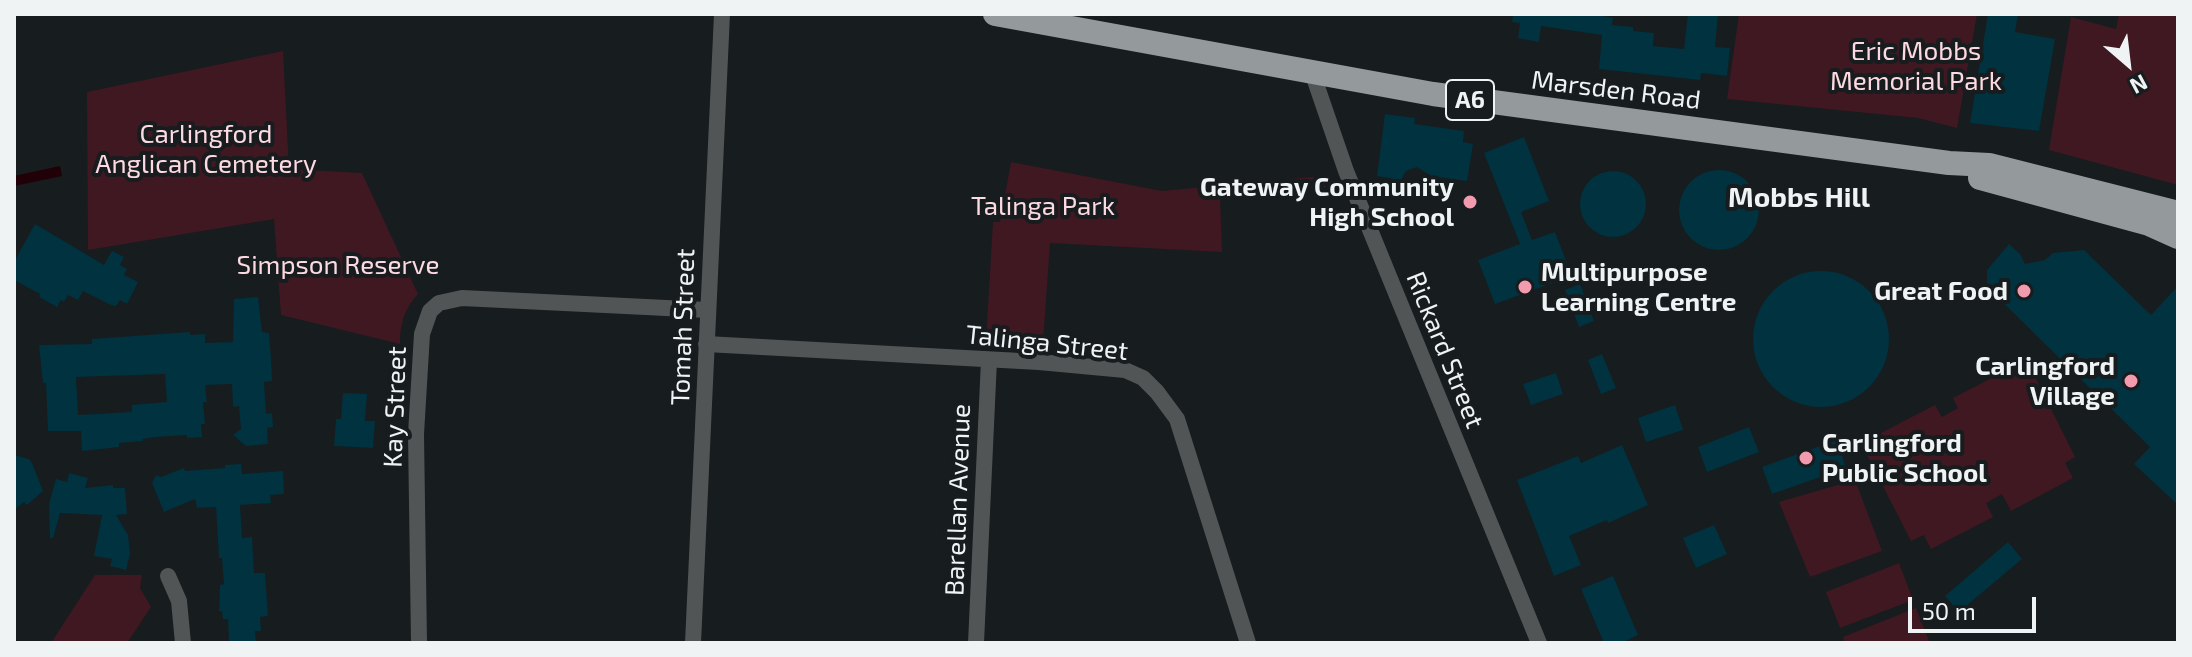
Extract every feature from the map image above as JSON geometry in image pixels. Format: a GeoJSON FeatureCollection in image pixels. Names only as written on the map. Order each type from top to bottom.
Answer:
{"type":"FeatureCollection","features":[{"type":"Feature","properties":{"kind":"highway","name":"Marsden Road"},"geometry":{"type":"LineString","coordinates":[[995,14],[1455,98],[1949,163],[1989,165],[2147,205],[2177,231]]}},
{"type":"Feature","properties":{"kind":"highway","name":"Marsden Road"},"geometry":{"type":"LineString","coordinates":[[1949,163],[1983,180],[2177,231]]}},
{"type":"Feature","properties":{"kind":"highway"},"geometry":{"type":"LineString","coordinates":[[2147,205],[2178,204]]}},
{"type":"Feature","properties":{"kind":"street","name":"Tomah Street"},"geometry":{"type":"LineString","coordinates":[[693,643],[722,14]]}},
{"type":"Feature","properties":{"kind":"street","name":"Rickard Street"},"geometry":{"type":"LineString","coordinates":[[1312,72],[1346,171],[1539,643]]}},
{"type":"Feature","properties":{"kind":"street","name":"Kay Street"},"geometry":{"type":"LineString","coordinates":[[419,643],[416,434],[422,334],[430,311],[439,303],[462,298],[707,310]]}},
{"type":"Feature","properties":{"kind":"street","name":"Talinga Street"},"geometry":{"type":"LineString","coordinates":[[706,344],[1125,370],[1143,378],[1168,403],[1182,431],[1248,643]]}},
{"type":"Feature","properties":{"kind":"street","name":"Barellan Avenue"},"geometry":{"type":"LineString","coordinates":[[976,643],[989,360]]}},
{"type":"Feature","properties":{"kind":"street"},"geometry":{"type":"LineString","coordinates":[[168,576],[179,601],[183,643]]}},
{"type":"Feature","properties":{"kind":"green space","name":"Eric Mobbs Memorial Park"},"geometry":{"type":"Polygon","coordinates":[[[1739,14],[1977,14],[1957,128],[1918,118],[1727,99],[1739,14]]]}},
{"type":"Feature","properties":{"kind":"green space"},"geometry":{"type":"Polygon","coordinates":[[[2119,14],[2178,14],[2178,185],[2049,150],[2071,17],[2116,29],[2119,14]]]}},
{"type":"Feature","properties":{"kind":"green space","name":"Carlingford Anglican Cemetery"},"geometry":{"type":"Polygon","coordinates":[[[283,51],[289,169],[362,173],[418,294],[404,317],[400,344],[281,315],[274,219],[88,250],[87,92],[283,51]]]}},
{"type":"Feature","properties":{"kind":"green space","name":"Talinga Park"},"geometry":{"type":"Polygon","coordinates":[[[1011,162],[1162,191],[1323,176],[1326,187],[1220,198],[1222,252],[1050,243],[1043,343],[986,341],[993,222],[1000,222],[1011,162]]]}},
{"type":"Feature","properties":{"kind":"green space"},"geometry":{"type":"Polygon","coordinates":[[[2015,366],[2020,377],[2032,371],[2075,457],[2065,463],[2073,478],[2011,511],[2002,494],[1986,503],[1993,517],[1931,549],[1924,535],[1911,541],[1867,455],[1879,449],[1873,437],[1935,405],[1942,417],[1958,408],[1953,398],[2015,366]]]}},
{"type":"Feature","properties":{"kind":"green space"},"geometry":{"type":"Polygon","coordinates":[[[1855,480],[1882,551],[1810,577],[1779,502],[1855,480]]]}},
{"type":"Feature","properties":{"kind":"green space"},"geometry":{"type":"Polygon","coordinates":[[[1899,563],[1913,600],[1840,628],[1826,592],[1899,563]]]}},
{"type":"Feature","properties":{"kind":"green space"},"geometry":{"type":"Polygon","coordinates":[[[95,575],[142,575],[140,588],[151,607],[127,643],[51,643],[95,575]]]}},
{"type":"Feature","properties":{"kind":"green space"},"geometry":{"type":"Polygon","coordinates":[[[1916,608],[1930,643],[1845,643],[1843,637],[1916,608]]]}},
{"type":"Feature","properties":{"kind":"shaded area"},"geometry":{"type":"Polygon","coordinates":[[[60,166],[62,176],[14,186],[14,176],[60,166]]]}},
{"type":"Feature","properties":{"kind":"building"},"geometry":{"type":"Polygon","coordinates":[[[1513,14],[1594,14],[1613,18],[1612,25],[1654,33],[1653,46],[1684,49],[1688,14],[1718,14],[1715,47],[1730,48],[1727,76],[1701,73],[1700,80],[1599,69],[1602,35],[1541,26],[1539,42],[1518,38],[1520,23],[1512,22],[1513,14]]]}},
{"type":"Feature","properties":{"kind":"building"},"geometry":{"type":"Polygon","coordinates":[[[1988,14],[2018,14],[2015,32],[2055,39],[2039,131],[1970,123],[1988,14]]]}},
{"type":"Feature","properties":{"kind":"building"},"geometry":{"type":"Polygon","coordinates":[[[1385,114],[1415,118],[1414,124],[1464,131],[1463,142],[1473,144],[1467,181],[1431,176],[1417,167],[1406,171],[1401,180],[1377,176],[1385,114]]]}},
{"type":"Feature","properties":{"kind":"building"},"geometry":{"type":"Polygon","coordinates":[[[1524,137],[1549,201],[1521,212],[1532,240],[1555,232],[1572,276],[1495,304],[1478,260],[1520,244],[1484,153],[1524,137]]]}},
{"type":"Feature","properties":{"kind":"building"},"geometry":{"type":"Polygon","coordinates":[[[1719,170],[1734,173],[1747,182],[1756,195],[1759,210],[1756,225],[1747,238],[1734,247],[1719,250],[1704,247],[1691,238],[1682,225],[1679,210],[1682,195],[1691,182],[1704,173],[1719,170]]]}},
{"type":"Feature","properties":{"kind":"building"},"geometry":{"type":"Polygon","coordinates":[[[1606,171],[1620,171],[1632,176],[1641,185],[1646,204],[1644,217],[1637,228],[1620,237],[1606,237],[1594,232],[1585,223],[1580,211],[1580,197],[1585,185],[1594,176],[1606,171]]]}},
{"type":"Feature","properties":{"kind":"building"},"geometry":{"type":"Polygon","coordinates":[[[35,224],[104,265],[112,251],[124,257],[120,265],[127,269],[124,275],[138,282],[127,304],[120,300],[116,306],[111,305],[83,291],[78,300],[68,295],[57,307],[14,280],[14,262],[35,224]]]}},
{"type":"Feature","properties":{"kind":"building","name":"Carlingford Village"},"geometry":{"type":"Polygon","coordinates":[[[2009,244],[2025,264],[2045,260],[2053,253],[2084,250],[2151,315],[2178,286],[2178,505],[2134,464],[2150,447],[1987,287],[1987,270],[2009,244]]]}},
{"type":"Feature","properties":{"kind":"building"},"geometry":{"type":"Polygon","coordinates":[[[1821,271],[1847,276],[1869,291],[1884,313],[1889,339],[1884,365],[1869,387],[1847,402],[1821,407],[1795,402],[1773,387],[1758,365],[1753,339],[1758,313],[1773,291],[1795,276],[1821,271]]]}},
{"type":"Feature","properties":{"kind":"building"},"geometry":{"type":"Polygon","coordinates":[[[1580,284],[1594,321],[1579,327],[1565,290],[1580,284]]]}},
{"type":"Feature","properties":{"kind":"building"},"geometry":{"type":"Polygon","coordinates":[[[258,297],[262,332],[269,333],[272,381],[264,382],[266,414],[272,413],[273,427],[267,428],[268,444],[246,446],[233,435],[241,429],[239,406],[233,407],[232,384],[205,385],[207,402],[203,402],[205,424],[201,424],[202,437],[156,437],[119,443],[119,447],[82,451],[81,431],[48,431],[46,383],[43,383],[39,345],[92,344],[92,339],[190,332],[190,335],[205,334],[205,343],[233,342],[234,299],[258,297]],[[165,374],[76,377],[78,415],[132,412],[132,405],[167,402],[165,374]]]}},
{"type":"Feature","properties":{"kind":"building"},"geometry":{"type":"Polygon","coordinates":[[[1602,354],[1616,388],[1601,394],[1588,360],[1602,354]]]}},
{"type":"Feature","properties":{"kind":"building"},"geometry":{"type":"Polygon","coordinates":[[[1556,373],[1563,394],[1531,405],[1523,384],[1556,373]]]}},
{"type":"Feature","properties":{"kind":"building"},"geometry":{"type":"Polygon","coordinates":[[[343,393],[367,394],[365,421],[375,421],[373,448],[334,446],[336,419],[341,419],[343,393]]]}},
{"type":"Feature","properties":{"kind":"building"},"geometry":{"type":"Polygon","coordinates":[[[1675,405],[1683,430],[1646,442],[1638,418],[1675,405]]]}},
{"type":"Feature","properties":{"kind":"building"},"geometry":{"type":"Polygon","coordinates":[[[1749,427],[1759,452],[1707,472],[1698,447],[1749,427]]]}},
{"type":"Feature","properties":{"kind":"building"},"geometry":{"type":"Polygon","coordinates":[[[1837,440],[1846,468],[1772,494],[1762,467],[1837,440]]]}},
{"type":"Feature","properties":{"kind":"building"},"geometry":{"type":"Polygon","coordinates":[[[1622,445],[1648,505],[1569,536],[1581,565],[1554,576],[1517,480],[1578,456],[1581,463],[1622,445]]]}},
{"type":"Feature","properties":{"kind":"building"},"geometry":{"type":"Polygon","coordinates":[[[14,455],[29,459],[43,491],[27,505],[24,502],[14,510],[14,455]]]}},
{"type":"Feature","properties":{"kind":"building"},"geometry":{"type":"Polygon","coordinates":[[[241,464],[242,474],[283,471],[284,494],[270,495],[271,503],[240,505],[242,538],[252,537],[254,573],[265,573],[268,616],[260,617],[261,631],[255,631],[256,643],[229,643],[228,619],[223,619],[222,611],[219,612],[220,585],[224,584],[216,507],[197,508],[195,499],[164,512],[152,483],[156,475],[161,477],[184,468],[185,471],[241,464]]]}},
{"type":"Feature","properties":{"kind":"building"},"geometry":{"type":"Polygon","coordinates":[[[69,473],[88,478],[85,488],[113,485],[113,488],[125,488],[127,514],[116,515],[128,535],[130,554],[126,570],[110,566],[112,559],[94,556],[102,515],[60,513],[53,538],[50,538],[49,504],[56,479],[67,482],[69,473]]]}},
{"type":"Feature","properties":{"kind":"building"},"geometry":{"type":"Polygon","coordinates":[[[1714,525],[1727,554],[1696,568],[1683,538],[1714,525]]]}},
{"type":"Feature","properties":{"kind":"building"},"geometry":{"type":"Polygon","coordinates":[[[2008,542],[2022,559],[1959,612],[1945,596],[2008,542]]]}},
{"type":"Feature","properties":{"kind":"building"},"geometry":{"type":"Polygon","coordinates":[[[1613,576],[1638,635],[1621,643],[1604,643],[1581,589],[1613,576]]]}},
{"type":"Feature","properties":{"kind":"place","name":"Gateway Community High School"},"geometry":{"type":"Point","coordinates":[1470,202]}},
{"type":"Feature","properties":{"kind":"place","name":"Multipurpose Learning Centre"},"geometry":{"type":"Point","coordinates":[1525,287]}},
{"type":"Feature","properties":{"kind":"place","name":"Great Food"},"geometry":{"type":"Point","coordinates":[2024,291]}},
{"type":"Feature","properties":{"kind":"place","name":"Carlingford Village"},"geometry":{"type":"Point","coordinates":[2131,381]}},
{"type":"Feature","properties":{"kind":"place","name":"Carlingford Public School"},"geometry":{"type":"Point","coordinates":[1806,458]}},
{"type":"Feature","properties":{"kind":"district","name":"Mobbs Hill"},"geometry":{"type":"Point","coordinates":[1799,198]}},
{"type":"Feature","properties":{"kind":"park label","name":"Simpson Reserve"},"geometry":{"type":"Point","coordinates":[338,265]}}]}
